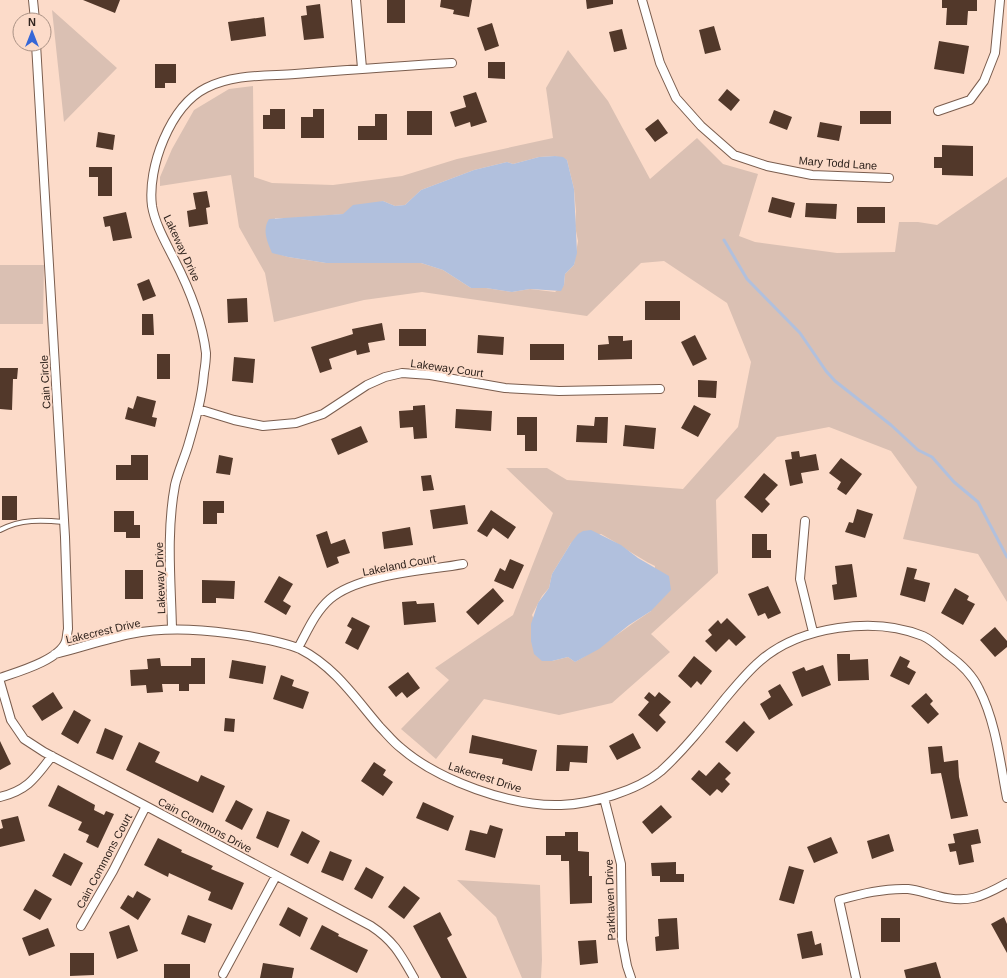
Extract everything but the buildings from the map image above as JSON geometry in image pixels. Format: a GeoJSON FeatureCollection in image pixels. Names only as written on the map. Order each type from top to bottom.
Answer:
{"type":"FeatureCollection","features":[{"type":"Feature","properties":{"kind":"street"},"geometry":{"type":"LineString","coordinates":[[33,0],[34,12]]}},
{"type":"Feature","properties":{"kind":"street"},"geometry":{"type":"LineString","coordinates":[[356,0],[362,68]]}},
{"type":"Feature","properties":{"kind":"street","name":"Mary Todd Lane"},"geometry":{"type":"LineString","coordinates":[[642,0],[660,62],[676,98],[701,126],[734,155],[767,166],[812,175],[889,178]]}},
{"type":"Feature","properties":{"kind":"street"},"geometry":{"type":"LineString","coordinates":[[938,111],[970,100],[984,81],[995,52],[1000,0]]}},
{"type":"Feature","properties":{"kind":"street","name":"Cain Circle"},"geometry":{"type":"LineString","coordinates":[[0,678],[32,667],[55,654],[66,643],[68,629],[64,522],[36,52]]}},
{"type":"Feature","properties":{"kind":"street","name":"Lakeway Drive"},"geometry":{"type":"LineString","coordinates":[[172,630],[170,540],[171,511],[176,483],[202,394],[206,354],[190,290],[160,231],[152,208],[152,175],[160,148],[176,117],[190,99],[205,88],[227,79],[362,68],[452,63]]}},
{"type":"Feature","properties":{"kind":"street","name":"Lakeway Court"},"geometry":{"type":"LineString","coordinates":[[198,409],[234,420],[263,426],[296,423],[323,414],[366,385],[385,377],[402,373],[513,388],[559,391],[660,389]]}},
{"type":"Feature","properties":{"kind":"street"},"geometry":{"type":"LineString","coordinates":[[805,521],[800,579],[812,632]]}},
{"type":"Feature","properties":{"kind":"street","name":"Lakeland Court"},"geometry":{"type":"LineString","coordinates":[[298,648],[317,614],[330,599],[348,588],[371,580],[463,564]]}},
{"type":"Feature","properties":{"kind":"street","name":"Lakecrest Drive"},"geometry":{"type":"LineString","coordinates":[[55,654],[131,634],[172,630],[214,630],[263,639],[298,648],[328,667],[351,690],[378,724],[400,748],[432,771],[460,783],[505,798],[529,803],[561,805],[604,798],[636,786],[659,773],[761,660],[812,632],[854,626],[890,627],[926,637],[962,665],[978,687],[991,720],[1007,798]]}},
{"type":"Feature","properties":{"kind":"street","name":"Cain Commons Drive"},"geometry":{"type":"LineString","coordinates":[[0,682],[11,720],[24,739],[52,756],[371,926],[387,937],[402,957],[414,978]]}},
{"type":"Feature","properties":{"kind":"street"},"geometry":{"type":"LineString","coordinates":[[0,796],[17,792],[28,784],[52,756]]}},
{"type":"Feature","properties":{"kind":"street","name":"Parkhaven Drive"},"geometry":{"type":"LineString","coordinates":[[604,798],[621,864],[622,940],[627,966],[632,978]]}},
{"type":"Feature","properties":{"kind":"street","name":"Cain Commons Court"},"geometry":{"type":"LineString","coordinates":[[81,926],[113,871],[146,806]]}},
{"type":"Feature","properties":{"kind":"street"},"geometry":{"type":"LineString","coordinates":[[223,974],[276,876]]}},
{"type":"Feature","properties":{"kind":"street"},"geometry":{"type":"LineString","coordinates":[[856,978],[839,900],[893,889],[910,889],[952,900],[966,900],[978,898],[1007,882]]}},
{"type":"Feature","properties":{"kind":"lane"},"geometry":{"type":"LineString","coordinates":[[0,530],[15,524],[33,520],[64,522]]}},
{"type":"Feature","properties":{"kind":"shaded area"},"geometry":{"type":"Polygon","coordinates":[[[52,10],[117,68],[64,122],[52,10]]]}},
{"type":"Feature","properties":{"kind":"shaded area"},"geometry":{"type":"Polygon","coordinates":[[[568,50],[608,101],[650,179],[697,138],[723,164],[758,174],[739,236],[755,242],[837,253],[895,252],[899,222],[918,222],[937,225],[1007,177],[1007,602],[978,554],[903,539],[917,487],[891,451],[829,427],[777,437],[716,500],[718,573],[651,634],[670,652],[612,703],[559,715],[484,699],[436,759],[401,729],[449,680],[435,668],[513,615],[553,513],[506,468],[547,468],[567,480],[683,489],[738,427],[751,362],[727,303],[664,261],[641,263],[587,316],[422,292],[364,300],[274,322],[265,273],[239,227],[231,175],[160,186],[160,177],[172,149],[194,110],[229,89],[253,86],[254,177],[272,183],[333,185],[402,176],[457,159],[553,138],[546,88],[568,50]],[[555,156],[539,157],[513,164],[507,162],[474,170],[421,190],[405,205],[395,206],[383,201],[344,214],[275,218],[272,252],[288,257],[326,263],[421,263],[443,270],[471,288],[486,288],[512,292],[530,289],[555,292],[564,285],[565,274],[574,265],[578,241],[575,226],[576,212],[574,189],[567,160],[555,156]],[[601,534],[571,543],[552,574],[549,588],[542,596],[532,615],[552,661],[568,657],[575,662],[651,611],[655,566],[601,534]]]}},
{"type":"Feature","properties":{"kind":"shaded area"},"geometry":{"type":"Polygon","coordinates":[[[0,265],[44,265],[43,324],[0,324],[0,265]]]}},
{"type":"Feature","properties":{"kind":"shaded area"},"geometry":{"type":"Polygon","coordinates":[[[457,880],[540,885],[541,978],[522,978],[496,917],[457,880]]]}},
{"type":"Feature","properties":{"kind":"water"},"geometry":{"type":"Polygon","coordinates":[[[539,157],[563,157],[567,160],[574,189],[577,253],[574,265],[565,274],[564,285],[561,291],[530,289],[512,292],[486,288],[471,288],[443,270],[421,263],[326,263],[288,257],[272,253],[267,240],[266,227],[269,219],[343,214],[353,205],[383,201],[395,206],[405,205],[421,190],[474,170],[507,162],[513,164],[539,157]]]}},
{"type":"Feature","properties":{"kind":"water"},"geometry":{"type":"Polygon","coordinates":[[[591,530],[621,545],[638,558],[669,576],[671,590],[651,611],[629,625],[599,649],[575,662],[568,657],[552,661],[542,661],[534,654],[531,641],[531,624],[538,603],[549,588],[552,574],[571,543],[578,534],[583,531],[591,530]]]}},
{"type":"Feature","properties":{"kind":"waterway"},"geometry":{"type":"LineString","coordinates":[[724,240],[747,279],[800,333],[826,371],[835,381],[891,425],[918,450],[932,457],[954,482],[978,502],[1007,557]]}}]}
